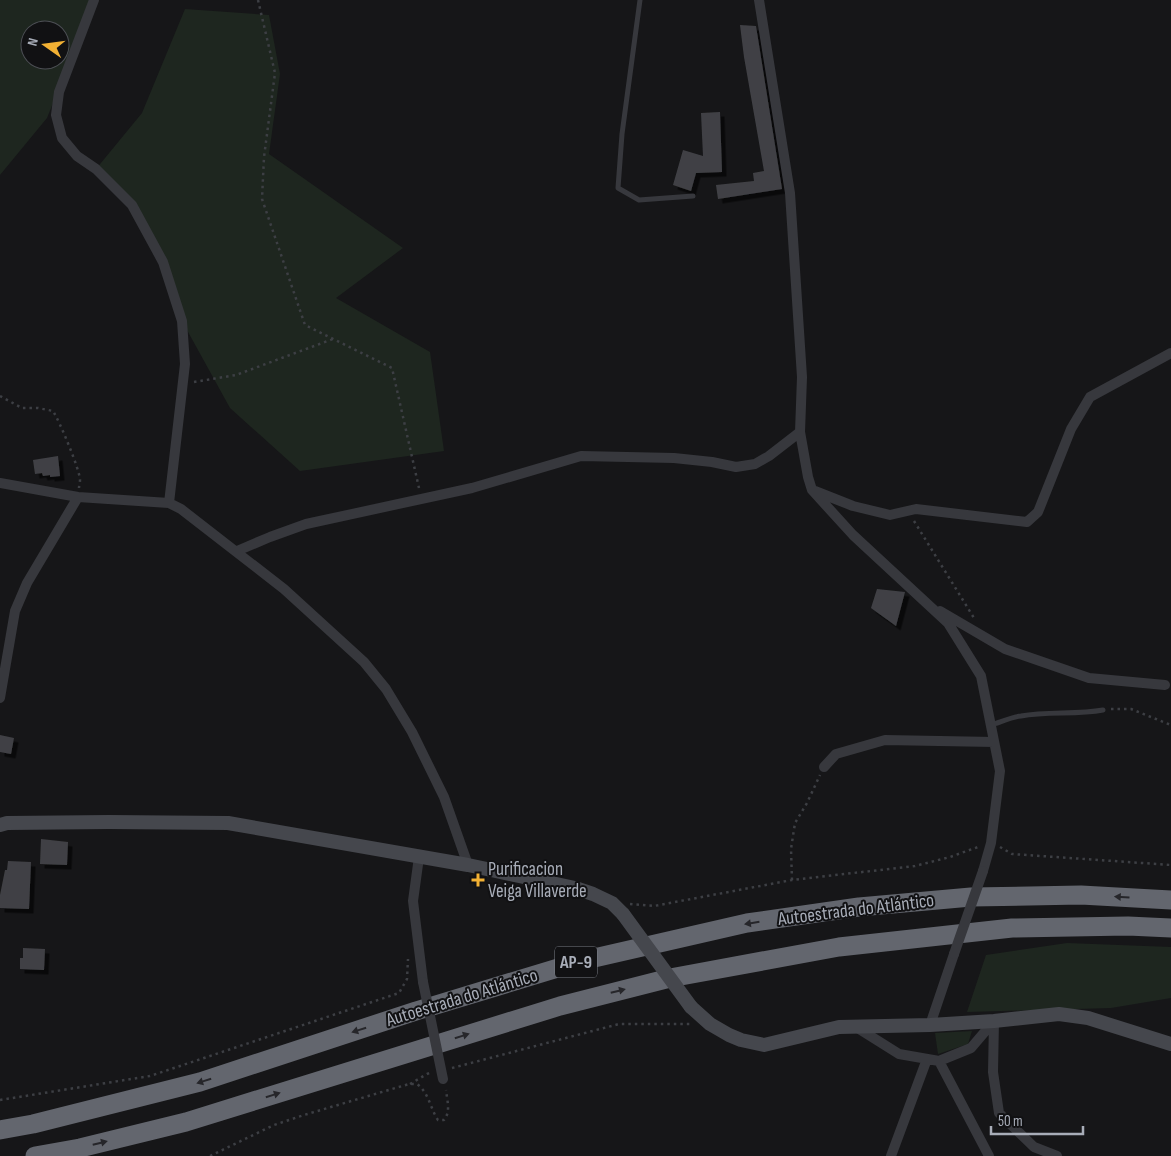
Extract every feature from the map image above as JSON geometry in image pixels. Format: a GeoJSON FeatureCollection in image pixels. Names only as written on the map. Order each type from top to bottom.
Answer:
{"type":"FeatureCollection","features":[{"type":"Feature","properties":{"kind":"highway","name":"Autoestrada do Atlántico"},"geometry":{"type":"LineString","coordinates":[[0,1130],[33,1124],[200,1082],[416,1011],[581,961],[747,923],[859,906],[971,897],[1081,895],[1171,900]]}},
{"type":"Feature","properties":{"kind":"highway","name":"Autoestrada do Atlántico"},"geometry":{"type":"LineString","coordinates":[[35,1156],[80,1148],[186,1122],[560,1006],[670,978],[839,947],[1012,928],[1128,926],[1171,928]]}},
{"type":"Feature","properties":{"kind":"street"},"geometry":{"type":"LineString","coordinates":[[94,0],[59,92],[56,115],[62,138],[77,156],[96,169],[132,205],[163,262],[182,321],[185,364],[170,503]]}},
{"type":"Feature","properties":{"kind":"street"},"geometry":{"type":"LineString","coordinates":[[759,0],[790,193],[802,377],[800,432],[812,490],[853,535],[948,623],[981,676],[1000,771],[991,843],[930,1025]]}},
{"type":"Feature","properties":{"kind":"street"},"geometry":{"type":"LineString","coordinates":[[812,490],[853,506],[890,515],[916,509],[1027,522],[1038,512],[1071,429],[1090,397],[1171,353]]}},
{"type":"Feature","properties":{"kind":"street"},"geometry":{"type":"LineString","coordinates":[[237,551],[306,524],[480,486],[581,456],[674,458],[712,462],[736,467],[755,464],[769,456],[800,432]]}},
{"type":"Feature","properties":{"kind":"street"},"geometry":{"type":"LineString","coordinates":[[0,483],[78,497],[170,503],[181,509],[237,551],[284,589],[364,662],[386,688],[412,732],[444,797],[468,865]]}},
{"type":"Feature","properties":{"kind":"street"},"geometry":{"type":"LineString","coordinates":[[0,698],[15,612],[27,583],[78,497]]}},
{"type":"Feature","properties":{"kind":"street"},"geometry":{"type":"LineString","coordinates":[[924,602],[1005,649],[1089,678],[1165,685]]}},
{"type":"Feature","properties":{"kind":"street"},"geometry":{"type":"LineString","coordinates":[[824,767],[836,754],[885,740],[994,742]]}},
{"type":"Feature","properties":{"kind":"street"},"geometry":{"type":"LineString","coordinates":[[0,825],[7,823],[110,822],[228,823],[468,865],[575,888],[612,903],[623,914],[691,1007],[710,1024],[741,1040],[764,1045],[825,1029],[855,1026],[930,1025],[994,1021],[1059,1014],[1076,1015],[1171,1044]]}},
{"type":"Feature","properties":{"kind":"street"},"geometry":{"type":"LineString","coordinates":[[419,857],[413,901],[423,982],[444,1079]]}},
{"type":"Feature","properties":{"kind":"street"},"geometry":{"type":"LineString","coordinates":[[855,1026],[899,1054],[939,1061],[971,1048],[994,1021]]}},
{"type":"Feature","properties":{"kind":"street"},"geometry":{"type":"LineString","coordinates":[[994,1021],[993,1072],[999,1113],[1034,1147],[1057,1156]]}},
{"type":"Feature","properties":{"kind":"street"},"geometry":{"type":"LineString","coordinates":[[891,1156],[926,1059]]}},
{"type":"Feature","properties":{"kind":"street"},"geometry":{"type":"LineString","coordinates":[[939,1061],[989,1156]]}},
{"type":"Feature","properties":{"kind":"lane"},"geometry":{"type":"LineString","coordinates":[[640,0],[622,134],[618,188],[638,200],[693,196]]}},
{"type":"Feature","properties":{"kind":"lane"},"geometry":{"type":"LineString","coordinates":[[991,725],[1020,716],[1103,710]]}},
{"type":"Feature","properties":{"kind":"path"},"geometry":{"type":"LineString","coordinates":[[258,0],[275,73],[264,157],[262,199],[305,325],[392,368],[421,498]]}},
{"type":"Feature","properties":{"kind":"path"},"geometry":{"type":"LineString","coordinates":[[182,384],[236,375],[333,339]]}},
{"type":"Feature","properties":{"kind":"path"},"geometry":{"type":"LineString","coordinates":[[0,396],[22,408],[38,408],[53,411],[61,423],[80,480],[78,497]]}},
{"type":"Feature","properties":{"kind":"path"},"geometry":{"type":"LineString","coordinates":[[908,511],[969,607],[984,636]]}},
{"type":"Feature","properties":{"kind":"path"},"geometry":{"type":"LineString","coordinates":[[1103,710],[1131,709],[1171,725]]}},
{"type":"Feature","properties":{"kind":"path"},"geometry":{"type":"LineString","coordinates":[[792,880],[791,849],[795,823],[824,767]]}},
{"type":"Feature","properties":{"kind":"path"},"geometry":{"type":"LineString","coordinates":[[612,903],[654,906],[792,880],[915,866],[950,857],[991,843],[1012,854],[1171,865]]}},
{"type":"Feature","properties":{"kind":"path"},"geometry":{"type":"LineString","coordinates":[[0,1100],[150,1076],[399,993],[407,978],[408,959]]}},
{"type":"Feature","properties":{"kind":"path"},"geometry":{"type":"LineString","coordinates":[[451,1068],[619,1024],[710,1024]]}},
{"type":"Feature","properties":{"kind":"path"},"geometry":{"type":"LineString","coordinates":[[210,1156],[274,1126],[304,1115],[409,1084],[427,1074],[435,1072]]}},
{"type":"Feature","properties":{"kind":"path"},"geometry":{"type":"LineString","coordinates":[[409,1084],[417,1084],[424,1089],[434,1114],[438,1120],[444,1120],[447,1117],[448,1110],[444,1079]]}},
{"type":"Feature","properties":{"kind":"shaded area"},"geometry":{"type":"Polygon","coordinates":[[[0,0],[92,0],[85,24],[70,61],[70,20],[20,20],[20,70],[66,70],[47,118],[0,175],[0,0]]]}},
{"type":"Feature","properties":{"kind":"shaded area"},"geometry":{"type":"Polygon","coordinates":[[[185,9],[269,15],[280,74],[269,154],[403,248],[336,298],[430,352],[444,451],[300,471],[230,408],[182,321],[163,262],[132,205],[96,169],[142,113],[185,9]]]}},
{"type":"Feature","properties":{"kind":"shaded area"},"geometry":{"type":"Polygon","coordinates":[[[1067,943],[1171,947],[1171,998],[1111,1008],[967,1012],[986,955],[1067,943]]]}},
{"type":"Feature","properties":{"kind":"shaded area"},"geometry":{"type":"Polygon","coordinates":[[[972,1031],[968,1044],[938,1054],[935,1033],[972,1031]]]}},
{"type":"Feature","properties":{"kind":"building"},"geometry":{"type":"Polygon","coordinates":[[[740,25],[756,26],[782,189],[718,199],[716,185],[754,181],[753,173],[764,171],[740,25]]]}},
{"type":"Feature","properties":{"kind":"building"},"geometry":{"type":"Polygon","coordinates":[[[720,112],[722,172],[696,173],[691,191],[673,185],[683,150],[703,156],[701,113],[720,112]]]}},
{"type":"Feature","properties":{"kind":"building"},"geometry":{"type":"Polygon","coordinates":[[[58,456],[60,476],[50,477],[50,475],[43,476],[42,473],[35,474],[33,460],[58,456]]]}},
{"type":"Feature","properties":{"kind":"building"},"geometry":{"type":"Polygon","coordinates":[[[877,589],[905,592],[896,626],[871,608],[877,589]]]}},
{"type":"Feature","properties":{"kind":"building"},"geometry":{"type":"Polygon","coordinates":[[[0,735],[14,738],[11,754],[0,752],[0,735]]]}},
{"type":"Feature","properties":{"kind":"building"},"geometry":{"type":"Polygon","coordinates":[[[41,839],[68,842],[67,865],[40,864],[41,839]]]}},
{"type":"Feature","properties":{"kind":"building"},"geometry":{"type":"Polygon","coordinates":[[[8,861],[31,862],[29,909],[0,908],[0,895],[8,861]]]}},
{"type":"Feature","properties":{"kind":"building"},"geometry":{"type":"Polygon","coordinates":[[[23,948],[45,949],[44,970],[20,969],[20,958],[23,958],[23,948]]]}},
{"type":"Feature","properties":{"kind":"place","name":"Purificacion Veiga Villaverde"},"geometry":{"type":"Point","coordinates":[478,880]}}]}
